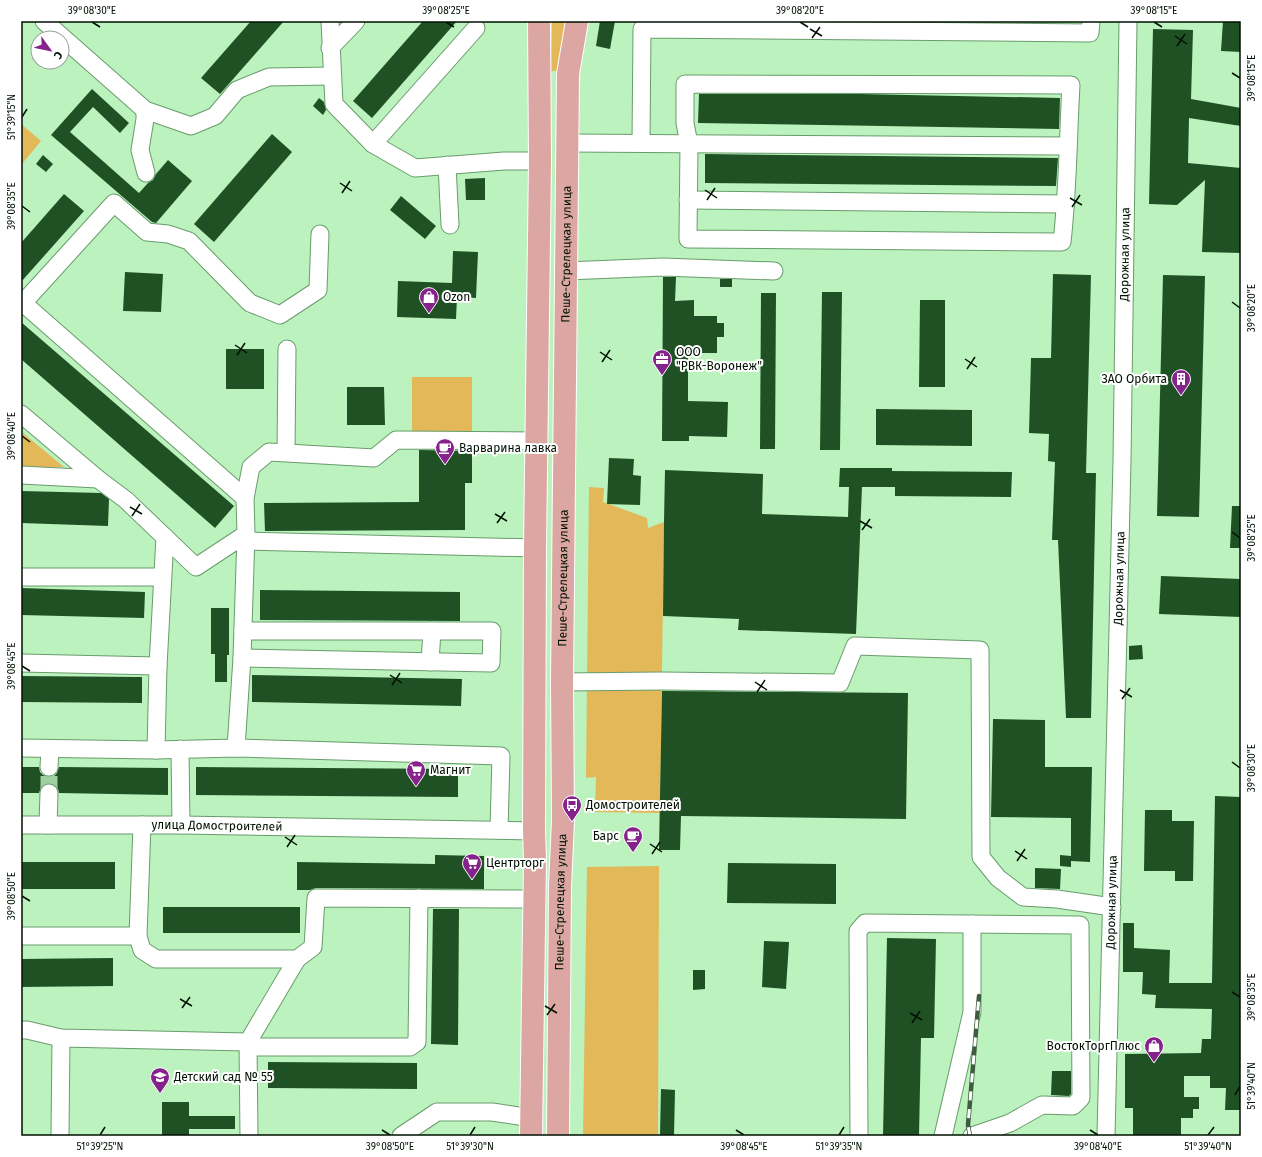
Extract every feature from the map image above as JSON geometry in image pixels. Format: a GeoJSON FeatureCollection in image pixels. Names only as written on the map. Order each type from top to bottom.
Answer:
{"type":"FeatureCollection","features":[{"type":"Feature","properties":{"kind":"main road"},"geometry":{"type":"LineString","coordinates":[[532,1127],[535,860],[535,548],[540,161],[539,21]]}},
{"type":"Feature","properties":{"kind":"main road","name":"Пеше-Стрелецкая улица"},"geometry":{"type":"LineString","coordinates":[[558,1136],[560,887],[563,820],[562,682],[568,74],[577,21]]}},
{"type":"Feature","properties":{"kind":"street"},"geometry":{"type":"LineString","coordinates":[[44,21],[145,110],[191,126],[215,116],[237,90],[269,77],[332,76]]}},
{"type":"Feature","properties":{"kind":"street"},"geometry":{"type":"LineString","coordinates":[[330,21],[330,48],[334,104],[373,144],[415,168],[504,161],[540,161]]}},
{"type":"Feature","properties":{"kind":"street"},"geometry":{"type":"LineString","coordinates":[[330,48],[356,21]]}},
{"type":"Feature","properties":{"kind":"street"},"geometry":{"type":"LineString","coordinates":[[641,143],[642,29],[687,25],[971,26],[1090,33],[1091,21]]}},
{"type":"Feature","properties":{"kind":"street","name":"Дорожная улица"},"geometry":{"type":"LineString","coordinates":[[1106,1136],[1122,461],[1128,21]]}},
{"type":"Feature","properties":{"kind":"street"},"geometry":{"type":"LineString","coordinates":[[373,144],[476,28]]}},
{"type":"Feature","properties":{"kind":"street"},"geometry":{"type":"LineString","coordinates":[[685,84],[1071,85],[1066,204],[1062,242],[688,239],[689,144],[685,123],[685,84]]}},
{"type":"Feature","properties":{"kind":"street"},"geometry":{"type":"LineString","coordinates":[[145,110],[140,150],[146,173]]}},
{"type":"Feature","properties":{"kind":"street"},"geometry":{"type":"LineString","coordinates":[[567,143],[1068,146]]}},
{"type":"Feature","properties":{"kind":"street"},"geometry":{"type":"LineString","coordinates":[[447,165],[450,225]]}},
{"type":"Feature","properties":{"kind":"street"},"geometry":{"type":"LineString","coordinates":[[688,200],[1066,204]]}},
{"type":"Feature","properties":{"kind":"street"},"geometry":{"type":"LineString","coordinates":[[244,498],[22,303],[114,203],[147,232],[168,234],[189,242],[250,303],[280,315],[318,290],[320,234]]}},
{"type":"Feature","properties":{"kind":"street"},"geometry":{"type":"LineString","coordinates":[[566,271],[663,267],[774,271]]}},
{"type":"Feature","properties":{"kind":"street"},"geometry":{"type":"LineString","coordinates":[[286,452],[287,349]]}},
{"type":"Feature","properties":{"kind":"street"},"geometry":{"type":"LineString","coordinates":[[21,414],[98,479],[126,500],[196,567],[246,537],[535,548]]}},
{"type":"Feature","properties":{"kind":"street"},"geometry":{"type":"LineString","coordinates":[[236,748],[243,631],[246,537],[244,498],[251,467],[270,452],[374,458],[396,440],[536,440]]}},
{"type":"Feature","properties":{"kind":"street"},"geometry":{"type":"LineString","coordinates":[[21,474],[98,479]]}},
{"type":"Feature","properties":{"kind":"street"},"geometry":{"type":"LineString","coordinates":[[156,750],[158,666],[165,537]]}},
{"type":"Feature","properties":{"kind":"street"},"geometry":{"type":"LineString","coordinates":[[21,577],[162,577]]}},
{"type":"Feature","properties":{"kind":"street"},"geometry":{"type":"LineString","coordinates":[[242,658],[491,663],[492,631],[243,631]]}},
{"type":"Feature","properties":{"kind":"street"},"geometry":{"type":"LineString","coordinates":[[430,662],[432,631]]}},
{"type":"Feature","properties":{"kind":"street"},"geometry":{"type":"LineString","coordinates":[[562,682],[662,681],[840,683],[855,646],[980,650],[981,857],[998,878],[1023,897],[1057,899],[1112,907]]}},
{"type":"Feature","properties":{"kind":"street"},"geometry":{"type":"LineString","coordinates":[[21,664],[158,666]]}},
{"type":"Feature","properties":{"kind":"street"},"geometry":{"type":"LineString","coordinates":[[21,748],[156,750],[236,748],[501,756],[499,830]]}},
{"type":"Feature","properties":{"kind":"street"},"geometry":{"type":"LineString","coordinates":[[49,767],[50,749]]}},
{"type":"Feature","properties":{"kind":"street"},"geometry":{"type":"LineString","coordinates":[[180,749],[181,825]]}},
{"type":"Feature","properties":{"kind":"street"},"geometry":{"type":"LineString","coordinates":[[48,793],[48,825]]}},
{"type":"Feature","properties":{"kind":"street","name":"улица Домостроителей"},"geometry":{"type":"LineString","coordinates":[[21,825],[181,825],[534,831]]}},
{"type":"Feature","properties":{"kind":"street"},"geometry":{"type":"LineString","coordinates":[[142,825],[138,936],[142,950],[156,959],[297,959]]}},
{"type":"Feature","properties":{"kind":"street"},"geometry":{"type":"LineString","coordinates":[[249,1136],[248,1044],[297,959],[313,947],[316,898],[534,899]]}},
{"type":"Feature","properties":{"kind":"street"},"geometry":{"type":"LineString","coordinates":[[21,1030],[61,1038],[410,1047],[417,1042],[419,898]]}},
{"type":"Feature","properties":{"kind":"street"},"geometry":{"type":"LineString","coordinates":[[859,1136],[858,931],[865,923],[1080,925],[1081,1098],[1073,1106],[1042,1104],[1010,1123],[972,1136]]}},
{"type":"Feature","properties":{"kind":"street"},"geometry":{"type":"LineString","coordinates":[[943,1136],[972,1012],[972,924]]}},
{"type":"Feature","properties":{"kind":"street"},"geometry":{"type":"LineString","coordinates":[[21,936],[138,936]]}},
{"type":"Feature","properties":{"kind":"street"},"geometry":{"type":"LineString","coordinates":[[60,1136],[61,1038]]}},
{"type":"Feature","properties":{"kind":"street"},"geometry":{"type":"LineString","coordinates":[[401,1136],[437,1112],[492,1112],[532,1127]]}},
{"type":"Feature","properties":{"kind":"shaded area"},"geometry":{"type":"Polygon","coordinates":[[[552,21],[567,21],[560,71],[551,71],[552,21]]]}},
{"type":"Feature","properties":{"kind":"shaded area"},"geometry":{"type":"Polygon","coordinates":[[[21,124],[41,141],[21,165],[21,124]]]}},
{"type":"Feature","properties":{"kind":"shaded area"},"geometry":{"type":"Polygon","coordinates":[[[412,377],[472,377],[472,431],[412,431],[412,377]]]}},
{"type":"Feature","properties":{"kind":"shaded area"},"geometry":{"type":"Polygon","coordinates":[[[23,433],[64,467],[21,467],[21,435],[23,433]]]}},
{"type":"Feature","properties":{"kind":"shaded area"},"geometry":{"type":"Polygon","coordinates":[[[589,487],[604,488],[603,502],[647,518],[648,528],[664,522],[660,813],[595,812],[596,777],[586,778],[589,487]]]}},
{"type":"Feature","properties":{"kind":"shaded area"},"geometry":{"type":"Polygon","coordinates":[[[659,866],[658,1136],[583,1136],[587,867],[659,866]]]}},
{"type":"Feature","properties":{"kind":"building"},"geometry":{"type":"Polygon","coordinates":[[[251,21],[284,21],[220,94],[201,78],[251,21]]]}},
{"type":"Feature","properties":{"kind":"building"},"geometry":{"type":"Polygon","coordinates":[[[423,21],[457,21],[372,118],[353,101],[423,21]]]}},
{"type":"Feature","properties":{"kind":"building"},"geometry":{"type":"Polygon","coordinates":[[[600,21],[615,21],[610,49],[596,46],[600,21]]]}},
{"type":"Feature","properties":{"kind":"building"},"geometry":{"type":"Polygon","coordinates":[[[1223,21],[1241,21],[1241,52],[1221,51],[1223,21]]]}},
{"type":"Feature","properties":{"kind":"building"},"geometry":{"type":"Polygon","coordinates":[[[1153,29],[1193,30],[1191,99],[1241,108],[1241,126],[1189,118],[1188,163],[1241,168],[1241,253],[1202,252],[1205,180],[1177,205],[1149,204],[1153,29]]]}},
{"type":"Feature","properties":{"kind":"building"},"geometry":{"type":"Polygon","coordinates":[[[92,89],[129,123],[120,133],[93,107],[70,132],[139,193],[148,183],[153,180],[168,160],[192,181],[156,223],[152,222],[51,135],[92,89]]]}},
{"type":"Feature","properties":{"kind":"building"},"geometry":{"type":"Polygon","coordinates":[[[699,94],[860,94],[1060,98],[1059,129],[698,123],[699,94]]]}},
{"type":"Feature","properties":{"kind":"building"},"geometry":{"type":"Polygon","coordinates":[[[319,98],[324,102],[326,110],[323,115],[313,106],[319,98]]]}},
{"type":"Feature","properties":{"kind":"building"},"geometry":{"type":"Polygon","coordinates":[[[272,134],[292,152],[214,242],[194,224],[272,134]]]}},
{"type":"Feature","properties":{"kind":"building"},"geometry":{"type":"Polygon","coordinates":[[[705,154],[1058,158],[1056,186],[705,183],[705,154]]]}},
{"type":"Feature","properties":{"kind":"building"},"geometry":{"type":"Polygon","coordinates":[[[43,155],[53,164],[46,172],[36,164],[43,155]]]}},
{"type":"Feature","properties":{"kind":"building"},"geometry":{"type":"Polygon","coordinates":[[[485,178],[485,200],[466,200],[465,179],[485,178]]]}},
{"type":"Feature","properties":{"kind":"building"},"geometry":{"type":"Polygon","coordinates":[[[64,194],[84,211],[21,282],[21,243],[64,194]]]}},
{"type":"Feature","properties":{"kind":"building"},"geometry":{"type":"Polygon","coordinates":[[[401,196],[436,226],[425,239],[390,210],[401,196]]]}},
{"type":"Feature","properties":{"kind":"building"},"geometry":{"type":"Polygon","coordinates":[[[453,251],[478,252],[476,298],[457,297],[456,319],[397,317],[398,281],[452,283],[453,251]]]}},
{"type":"Feature","properties":{"kind":"building"},"geometry":{"type":"Polygon","coordinates":[[[125,272],[163,274],[161,312],[123,311],[125,272]]]}},
{"type":"Feature","properties":{"kind":"building"},"geometry":{"type":"Polygon","coordinates":[[[1053,274],[1091,275],[1086,473],[1096,473],[1091,718],[1066,718],[1058,540],[1052,540],[1055,462],[1048,461],[1049,434],[1029,433],[1031,358],[1051,358],[1053,274]]]}},
{"type":"Feature","properties":{"kind":"building","name":"ЗАО Орбита"},"geometry":{"type":"Polygon","coordinates":[[[1163,275],[1205,276],[1199,517],[1157,516],[1163,275]]]}},
{"type":"Feature","properties":{"kind":"building"},"geometry":{"type":"Polygon","coordinates":[[[663,277],[676,277],[675,301],[694,300],[694,316],[717,316],[717,323],[724,323],[724,337],[717,337],[717,353],[688,353],[688,401],[728,402],[727,437],[689,436],[689,441],[662,441],[663,277]]]}},
{"type":"Feature","properties":{"kind":"building"},"geometry":{"type":"Polygon","coordinates":[[[720,279],[732,279],[732,287],[720,287],[720,279]]]}},
{"type":"Feature","properties":{"kind":"building"},"geometry":{"type":"Polygon","coordinates":[[[822,292],[842,292],[840,450],[820,450],[822,292]]]}},
{"type":"Feature","properties":{"kind":"building"},"geometry":{"type":"Polygon","coordinates":[[[761,293],[776,293],[775,449],[760,449],[761,293]]]}},
{"type":"Feature","properties":{"kind":"building"},"geometry":{"type":"Polygon","coordinates":[[[920,300],[945,300],[945,387],[919,387],[920,300]]]}},
{"type":"Feature","properties":{"kind":"building"},"geometry":{"type":"Polygon","coordinates":[[[21,322],[234,506],[215,528],[21,359],[21,322]]]}},
{"type":"Feature","properties":{"kind":"building"},"geometry":{"type":"Polygon","coordinates":[[[226,349],[264,349],[264,389],[226,389],[226,349]]]}},
{"type":"Feature","properties":{"kind":"building"},"geometry":{"type":"Polygon","coordinates":[[[347,387],[384,387],[385,425],[347,425],[347,387]]]}},
{"type":"Feature","properties":{"kind":"building"},"geometry":{"type":"Polygon","coordinates":[[[876,409],[972,410],[972,446],[876,445],[876,409]]]}},
{"type":"Feature","properties":{"kind":"building"},"geometry":{"type":"Polygon","coordinates":[[[419,450],[472,451],[472,483],[465,483],[465,530],[265,531],[264,503],[419,502],[419,450]]]}},
{"type":"Feature","properties":{"kind":"building"},"geometry":{"type":"Polygon","coordinates":[[[609,458],[634,459],[633,475],[641,476],[640,505],[607,504],[609,458]]]}},
{"type":"Feature","properties":{"kind":"building"},"geometry":{"type":"Polygon","coordinates":[[[840,468],[892,468],[892,471],[1012,472],[1011,497],[895,496],[895,487],[862,487],[856,634],[738,630],[739,619],[663,616],[665,470],[763,474],[762,514],[848,517],[849,487],[839,487],[840,468]]]}},
{"type":"Feature","properties":{"kind":"building"},"geometry":{"type":"Polygon","coordinates":[[[21,491],[101,493],[109,499],[108,526],[21,523],[21,491]]]}},
{"type":"Feature","properties":{"kind":"building"},"geometry":{"type":"Polygon","coordinates":[[[1232,506],[1241,506],[1241,548],[1230,548],[1232,506]]]}},
{"type":"Feature","properties":{"kind":"building"},"geometry":{"type":"Polygon","coordinates":[[[1161,576],[1241,579],[1241,617],[1159,614],[1161,576]]]}},
{"type":"Feature","properties":{"kind":"building"},"geometry":{"type":"Polygon","coordinates":[[[21,588],[145,592],[144,618],[21,615],[21,588]]]}},
{"type":"Feature","properties":{"kind":"building"},"geometry":{"type":"Polygon","coordinates":[[[260,590],[460,592],[460,621],[260,620],[260,590]]]}},
{"type":"Feature","properties":{"kind":"building"},"geometry":{"type":"Polygon","coordinates":[[[211,608],[229,608],[229,655],[227,655],[227,682],[215,682],[215,654],[211,654],[211,608]]]}},
{"type":"Feature","properties":{"kind":"building"},"geometry":{"type":"Polygon","coordinates":[[[1142,645],[1143,659],[1129,660],[1129,646],[1142,645]]]}},
{"type":"Feature","properties":{"kind":"building"},"geometry":{"type":"Polygon","coordinates":[[[252,675],[462,679],[461,706],[252,702],[252,675]]]}},
{"type":"Feature","properties":{"kind":"building"},"geometry":{"type":"Polygon","coordinates":[[[21,676],[142,677],[142,703],[21,702],[21,676]]]}},
{"type":"Feature","properties":{"kind":"building"},"geometry":{"type":"Polygon","coordinates":[[[662,691],[908,693],[906,819],[681,816],[680,850],[659,850],[662,691]]]}},
{"type":"Feature","properties":{"kind":"building"},"geometry":{"type":"Polygon","coordinates":[[[993,719],[1045,720],[1045,767],[1092,767],[1090,862],[1071,861],[1071,867],[1060,866],[1060,855],[1071,856],[1071,818],[991,817],[993,719]]]}},
{"type":"Feature","properties":{"kind":"building"},"geometry":{"type":"Polygon","coordinates":[[[21,767],[39,767],[40,772],[43,775],[49,777],[54,776],[57,773],[59,767],[168,768],[168,795],[59,793],[55,785],[49,783],[44,784],[41,787],[39,793],[21,793],[21,767]]]}},
{"type":"Feature","properties":{"kind":"building"},"geometry":{"type":"Polygon","coordinates":[[[196,767],[458,769],[458,797],[196,795],[196,767]]]}},
{"type":"Feature","properties":{"kind":"building"},"geometry":{"type":"Polygon","coordinates":[[[1215,796],[1241,797],[1241,1110],[1225,1110],[1226,1088],[1210,1088],[1210,1076],[1184,1076],[1184,1097],[1199,1097],[1199,1109],[1193,1109],[1193,1118],[1181,1118],[1181,1136],[1133,1136],[1133,1108],[1125,1108],[1125,1054],[1201,1053],[1202,1039],[1211,1039],[1212,1009],[1155,1008],[1156,995],[1142,994],[1143,972],[1123,972],[1123,923],[1134,923],[1134,948],[1170,950],[1169,983],[1212,983],[1215,796]]]}},
{"type":"Feature","properties":{"kind":"building"},"geometry":{"type":"Polygon","coordinates":[[[1145,810],[1172,810],[1172,821],[1194,821],[1193,881],[1175,881],[1175,871],[1144,871],[1145,810]]]}},
{"type":"Feature","properties":{"kind":"building"},"geometry":{"type":"Polygon","coordinates":[[[435,855],[484,856],[484,889],[316,888],[310,890],[297,890],[297,862],[435,864],[435,855]]]}},
{"type":"Feature","properties":{"kind":"building"},"geometry":{"type":"Polygon","coordinates":[[[21,862],[115,862],[115,889],[21,889],[21,862]]]}},
{"type":"Feature","properties":{"kind":"building"},"geometry":{"type":"Polygon","coordinates":[[[728,863],[836,864],[836,904],[727,903],[728,863]]]}},
{"type":"Feature","properties":{"kind":"building"},"geometry":{"type":"Polygon","coordinates":[[[1035,868],[1061,869],[1060,889],[1035,888],[1035,868]]]}},
{"type":"Feature","properties":{"kind":"building"},"geometry":{"type":"Polygon","coordinates":[[[163,907],[300,907],[300,933],[163,933],[163,907]]]}},
{"type":"Feature","properties":{"kind":"building"},"geometry":{"type":"Polygon","coordinates":[[[433,909],[459,909],[458,1045],[431,1044],[433,909]]]}},
{"type":"Feature","properties":{"kind":"building"},"geometry":{"type":"Polygon","coordinates":[[[887,938],[936,939],[934,1038],[921,1038],[919,1136],[883,1136],[887,938]]]}},
{"type":"Feature","properties":{"kind":"building"},"geometry":{"type":"Polygon","coordinates":[[[764,941],[789,942],[786,989],[762,987],[764,941]]]}},
{"type":"Feature","properties":{"kind":"building"},"geometry":{"type":"Polygon","coordinates":[[[113,958],[113,986],[21,987],[21,959],[113,958]]]}},
{"type":"Feature","properties":{"kind":"building"},"geometry":{"type":"Polygon","coordinates":[[[693,970],[705,970],[705,989],[693,990],[693,970]]]}},
{"type":"Feature","properties":{"kind":"building"},"geometry":{"type":"Polygon","coordinates":[[[268,1062],[417,1063],[417,1089],[268,1088],[268,1062]]]}},
{"type":"Feature","properties":{"kind":"building"},"geometry":{"type":"Polygon","coordinates":[[[1052,1071],[1071,1071],[1071,1094],[1069,1096],[1051,1095],[1052,1071]]]}},
{"type":"Feature","properties":{"kind":"building"},"geometry":{"type":"Polygon","coordinates":[[[661,1089],[675,1090],[674,1136],[660,1136],[661,1089]]]}},
{"type":"Feature","properties":{"kind":"building"},"geometry":{"type":"Polygon","coordinates":[[[162,1102],[189,1102],[189,1116],[235,1116],[235,1129],[189,1129],[189,1136],[162,1136],[162,1102]]]}},
{"type":"Feature","properties":{"kind":"tunnel"},"geometry":{"type":"LineString","coordinates":[[49,767],[49,793]]}},
{"type":"Feature","properties":{"kind":"railway"},"geometry":{"type":"LineString","coordinates":[[970,1136],[968,1125],[979,996]]}},
{"type":"Feature","properties":{"kind":"place","name":"Ozon"},"geometry":{"type":"Point","coordinates":[429,314]}},
{"type":"Feature","properties":{"kind":"place","name":"ООО \"РВК-Воронеж\""},"geometry":{"type":"Point","coordinates":[662,376]}},
{"type":"Feature","properties":{"kind":"place","name":"ЗАО Орбита"},"geometry":{"type":"Point","coordinates":[1181,396]}},
{"type":"Feature","properties":{"kind":"place","name":"Варварина лавка"},"geometry":{"type":"Point","coordinates":[445,465]}},
{"type":"Feature","properties":{"kind":"place","name":"Магнит"},"geometry":{"type":"Point","coordinates":[416,787]}},
{"type":"Feature","properties":{"kind":"place","name":"Домостроителей"},"geometry":{"type":"Point","coordinates":[572,822]}},
{"type":"Feature","properties":{"kind":"place","name":"Барс"},"geometry":{"type":"Point","coordinates":[633,853]}},
{"type":"Feature","properties":{"kind":"place","name":"Центрторг"},"geometry":{"type":"Point","coordinates":[472,880]}},
{"type":"Feature","properties":{"kind":"place","name":"ВостокТоргПлюс"},"geometry":{"type":"Point","coordinates":[1154,1063]}},
{"type":"Feature","properties":{"kind":"place","name":"Детский сад № 55"},"geometry":{"type":"Point","coordinates":[160,1094]}}]}
